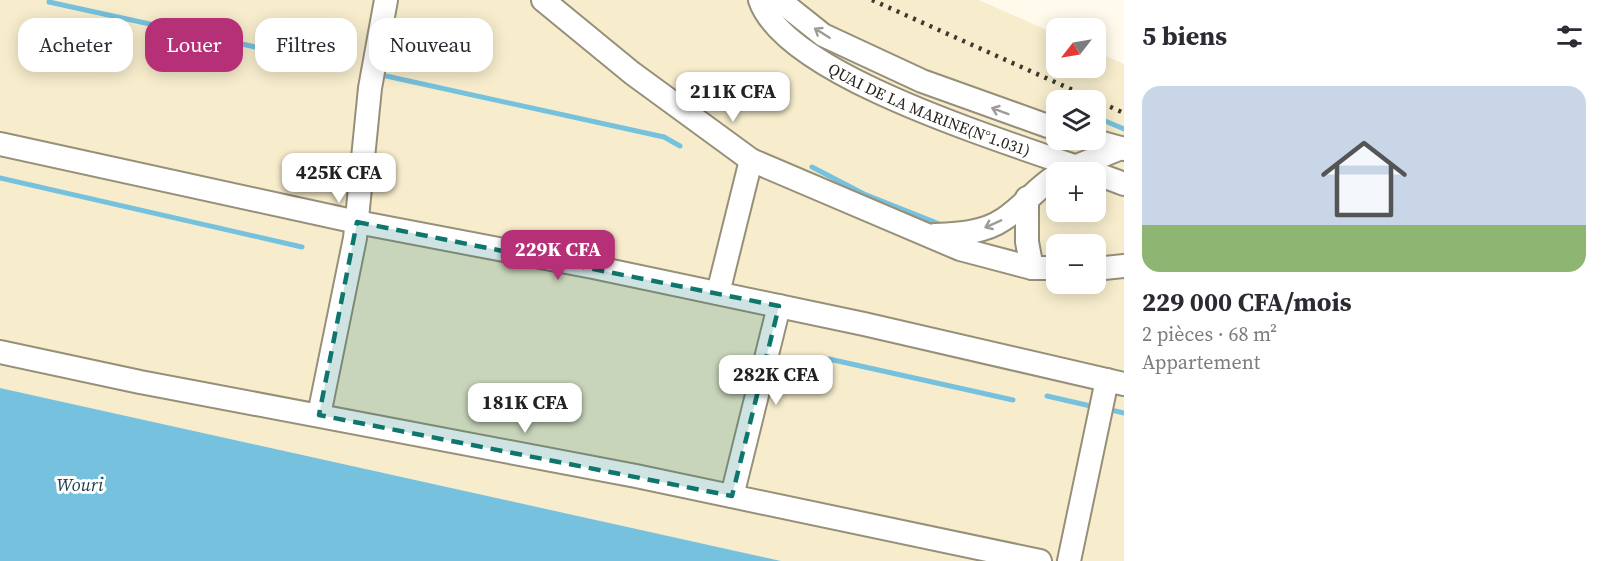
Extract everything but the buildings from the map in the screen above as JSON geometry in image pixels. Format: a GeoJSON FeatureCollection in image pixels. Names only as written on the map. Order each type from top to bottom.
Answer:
{"type":"FeatureCollection","features":[{"type":"Feature","properties":{"kind":"street"},"geometry":{"type":"LineString","coordinates":[[319,415],[357,222],[370,88],[386,0]]}},
{"type":"Feature","properties":{"kind":"street"},"geometry":{"type":"LineString","coordinates":[[543,0],[632,73],[751,160],[960,249],[1032,268],[1046,268]]}},
{"type":"Feature","properties":{"kind":"street","name":"QUAI DE LA MARINE(N°1.031)"},"geometry":{"type":"LineString","coordinates":[[760,0],[776,25],[792,42],[819,63],[889,96],[1053,162]]}},
{"type":"Feature","properties":{"kind":"street","name":"QUAI DE LA MARINE(N°1.031)"},"geometry":{"type":"LineString","coordinates":[[779,0],[823,35],[922,81],[1046,125]]}},
{"type":"Feature","properties":{"kind":"street"},"geometry":{"type":"LineString","coordinates":[[0,144],[357,222],[779,306],[1115,382],[1069,561]]}},
{"type":"Feature","properties":{"kind":"street"},"geometry":{"type":"LineString","coordinates":[[1106,144],[1122,149]]}},
{"type":"Feature","properties":{"kind":"street"},"geometry":{"type":"LineString","coordinates":[[1088,162],[1122,149]]}},
{"type":"Feature","properties":{"kind":"street"},"geometry":{"type":"LineString","coordinates":[[718,293],[751,160]]}},
{"type":"Feature","properties":{"kind":"street","name":"QUAI DE LA MARINE(N°1.031)"},"geometry":{"type":"LineString","coordinates":[[1106,179],[1124,184]]}},
{"type":"Feature","properties":{"kind":"street"},"geometry":{"type":"LineString","coordinates":[[930,235],[966,234],[989,227],[1004,219],[1046,184]]}},
{"type":"Feature","properties":{"kind":"street"},"geometry":{"type":"LineString","coordinates":[[1027,198],[1027,242],[1032,268]]}},
{"type":"Feature","properties":{"kind":"street"},"geometry":{"type":"LineString","coordinates":[[1106,268],[1124,266]]}},
{"type":"Feature","properties":{"kind":"street"},"geometry":{"type":"LineString","coordinates":[[732,496],[779,306]]}},
{"type":"Feature","properties":{"kind":"street"},"geometry":{"type":"LineString","coordinates":[[0,352],[140,382],[732,496],[1040,561]]}},
{"type":"Feature","properties":{"kind":"highlighted area"},"geometry":{"type":"Polygon","coordinates":[[[357,222],[779,306],[732,496],[319,415],[357,222]]]}},
{"type":"Feature","properties":{"kind":"shaded area"},"geometry":{"type":"Polygon","coordinates":[[[0,0],[979,0],[1046,30],[1046,78],[1106,78],[1106,56],[1124,64],[1124,561],[781,561],[0,388],[0,0]]]}},
{"type":"Feature","properties":{"kind":"water","name":"Wouri"},"geometry":{"type":"Polygon","coordinates":[[[0,388],[781,561],[0,561],[0,388]]]}},
{"type":"Feature","properties":{"kind":"waterway"},"geometry":{"type":"LineString","coordinates":[[49,2],[255,47]]}},
{"type":"Feature","properties":{"kind":"waterway"},"geometry":{"type":"LineString","coordinates":[[377,74],[664,137],[680,146]]}},
{"type":"Feature","properties":{"kind":"waterway"},"geometry":{"type":"LineString","coordinates":[[1106,121],[1124,129]]}},
{"type":"Feature","properties":{"kind":"waterway"},"geometry":{"type":"LineString","coordinates":[[812,167],[864,194],[942,225]]}},
{"type":"Feature","properties":{"kind":"waterway"},"geometry":{"type":"LineString","coordinates":[[0,178],[302,247]]}},
{"type":"Feature","properties":{"kind":"waterway"},"geometry":{"type":"LineString","coordinates":[[829,359],[1013,400]]}},
{"type":"Feature","properties":{"kind":"waterway"},"geometry":{"type":"LineString","coordinates":[[1047,396],[1095,407]]}},
{"type":"Feature","properties":{"kind":"waterway"},"geometry":{"type":"LineString","coordinates":[[1107,409],[1124,413]]}},
{"type":"Feature","properties":{"kind":"railway"},"geometry":{"type":"LineString","coordinates":[[872,0],[1124,113]]}}]}
